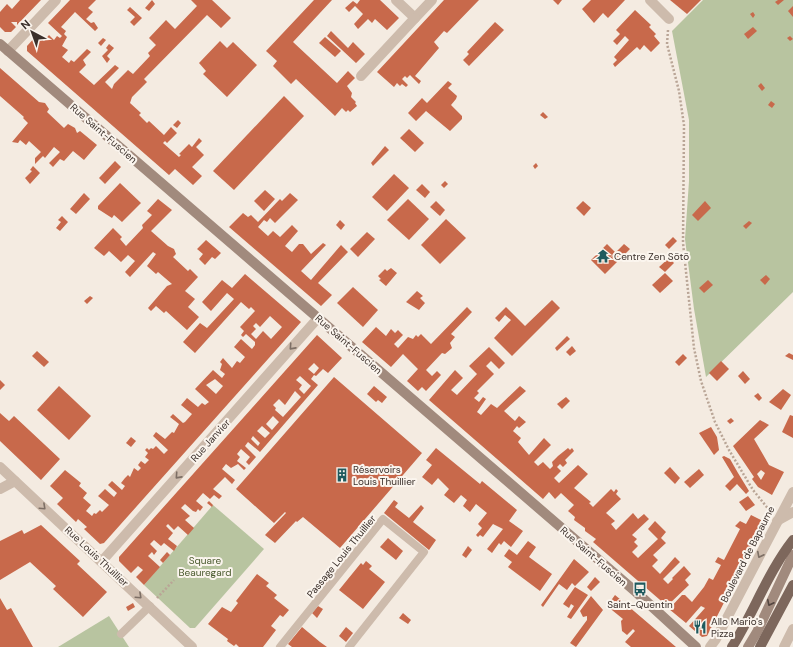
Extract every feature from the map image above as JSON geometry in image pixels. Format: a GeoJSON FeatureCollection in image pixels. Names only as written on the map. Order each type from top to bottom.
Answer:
{"type":"FeatureCollection","features":[{"type":"Feature","properties":{"kind":"main road","name":"Rue Saint-Fuscien"},"geometry":{"type":"LineString","coordinates":[[0,44],[630,587],[696,647]]}},
{"type":"Feature","properties":{"kind":"main road"},"geometry":{"type":"LineString","coordinates":[[732,647],[745,626],[775,566],[793,540]]}},
{"type":"Feature","properties":{"kind":"main road"},"geometry":{"type":"LineString","coordinates":[[748,647],[757,632],[793,556]]}},
{"type":"Feature","properties":{"kind":"main road"},"geometry":{"type":"LineString","coordinates":[[760,647],[793,585]]}},
{"type":"Feature","properties":{"kind":"street"},"geometry":{"type":"LineString","coordinates":[[8,51],[56,0]]}},
{"type":"Feature","properties":{"kind":"street"},"geometry":{"type":"LineString","coordinates":[[396,0],[415,18]]}},
{"type":"Feature","properties":{"kind":"street"},"geometry":{"type":"LineString","coordinates":[[361,76],[432,0]]}},
{"type":"Feature","properties":{"kind":"street"},"geometry":{"type":"LineString","coordinates":[[650,0],[669,19]]}},
{"type":"Feature","properties":{"kind":"street","name":"Rue Janvier"},"geometry":{"type":"LineString","coordinates":[[102,561],[318,318]]}},
{"type":"Feature","properties":{"kind":"street","name":"Rue Louis Thuillier"},"geometry":{"type":"LineString","coordinates":[[0,467],[192,647]]}},
{"type":"Feature","properties":{"kind":"street"},"geometry":{"type":"LineString","coordinates":[[0,489],[15,481]]}},
{"type":"Feature","properties":{"kind":"street","name":"Boulevard de Bapaume"},"geometry":{"type":"LineString","coordinates":[[710,647],[716,639],[793,492]]}},
{"type":"Feature","properties":{"kind":"street"},"geometry":{"type":"LineString","coordinates":[[777,521],[793,512]]}},
{"type":"Feature","properties":{"kind":"street"},"geometry":{"type":"LineString","coordinates":[[784,647],[793,629]]}},
{"type":"Feature","properties":{"kind":"lane","name":"Passage Louis Thuillier"},"geometry":{"type":"LineString","coordinates":[[280,647],[383,519],[424,552],[348,647]]}},
{"type":"Feature","properties":{"kind":"lane"},"geometry":{"type":"LineString","coordinates":[[121,634],[150,606]]}},
{"type":"Feature","properties":{"kind":"path"},"geometry":{"type":"LineString","coordinates":[[669,19],[668,44],[679,91],[684,125],[683,243],[694,348],[701,381],[715,422],[729,450],[753,490],[777,521]]}},
{"type":"Feature","properties":{"kind":"path"},"geometry":{"type":"LineString","coordinates":[[150,606],[174,580]]}},
{"type":"Feature","properties":{"kind":"green space"},"geometry":{"type":"Polygon","coordinates":[[[703,0],[793,0],[793,292],[706,377],[694,309],[685,239],[689,181],[689,120],[672,31],[703,0]]]}},
{"type":"Feature","properties":{"kind":"green space","name":"Square Beauregard"},"geometry":{"type":"Polygon","coordinates":[[[213,505],[264,549],[195,628],[190,628],[144,585],[213,505]]]}},
{"type":"Feature","properties":{"kind":"green space"},"geometry":{"type":"Polygon","coordinates":[[[109,616],[129,647],[58,647],[109,616]]]}},
{"type":"Feature","properties":{"kind":"building"},"geometry":{"type":"Polygon","coordinates":[[[20,0],[41,0],[17,25],[17,22],[11,22],[16,27],[11,32],[5,32],[0,27],[0,12],[7,4],[12,9],[20,0]]]}},
{"type":"Feature","properties":{"kind":"building"},"geometry":{"type":"Polygon","coordinates":[[[70,0],[96,0],[88,8],[93,12],[86,19],[91,23],[94,22],[98,28],[95,31],[75,12],[61,27],[66,31],[64,34],[67,37],[62,46],[68,50],[62,57],[69,63],[71,60],[74,62],[87,49],[91,52],[83,60],[86,65],[79,72],[94,85],[115,65],[119,68],[105,82],[112,89],[114,84],[128,70],[133,74],[150,56],[148,53],[156,45],[149,38],[166,20],[175,29],[197,6],[191,0],[212,0],[231,18],[221,28],[207,15],[144,79],[147,82],[132,97],[130,103],[141,113],[139,115],[147,123],[149,121],[164,135],[171,127],[177,133],[167,143],[165,141],[163,143],[179,157],[181,155],[179,154],[189,144],[192,147],[199,138],[202,141],[196,147],[204,155],[192,167],[202,176],[193,185],[175,169],[169,175],[27,51],[27,46],[37,35],[44,41],[49,35],[54,40],[57,36],[60,38],[62,36],[48,23],[70,0]]]}},
{"type":"Feature","properties":{"kind":"building"},"geometry":{"type":"Polygon","coordinates":[[[152,0],[155,4],[149,11],[145,8],[152,0]]]}},
{"type":"Feature","properties":{"kind":"building"},"geometry":{"type":"Polygon","coordinates":[[[314,0],[332,0],[293,42],[337,83],[348,71],[355,78],[347,86],[352,93],[351,97],[356,102],[355,103],[357,106],[350,112],[348,110],[346,112],[342,108],[335,116],[296,79],[291,84],[273,66],[277,61],[266,51],[314,0]]]}},
{"type":"Feature","properties":{"kind":"building"},"geometry":{"type":"Polygon","coordinates":[[[360,0],[380,0],[399,18],[387,30],[375,19],[372,23],[368,19],[358,29],[354,24],[363,14],[355,6],[349,12],[345,8],[353,1],[357,4],[360,0]]]}},
{"type":"Feature","properties":{"kind":"building"},"geometry":{"type":"Polygon","coordinates":[[[444,0],[479,0],[447,33],[444,31],[434,42],[439,48],[415,76],[421,81],[419,84],[410,75],[407,78],[405,76],[402,79],[408,85],[406,87],[402,84],[400,86],[397,83],[394,87],[377,72],[444,0]]]}},
{"type":"Feature","properties":{"kind":"building"},"geometry":{"type":"Polygon","coordinates":[[[553,0],[562,0],[558,5],[553,0]]]}},
{"type":"Feature","properties":{"kind":"building"},"geometry":{"type":"Polygon","coordinates":[[[591,0],[625,0],[608,18],[603,13],[594,23],[582,9],[591,0]]]}},
{"type":"Feature","properties":{"kind":"building"},"geometry":{"type":"Polygon","coordinates":[[[670,0],[701,0],[687,14],[670,0]]]}},
{"type":"Feature","properties":{"kind":"building"},"geometry":{"type":"Polygon","coordinates":[[[778,0],[784,0],[778,5],[775,2],[778,0]]]}},
{"type":"Feature","properties":{"kind":"building"},"geometry":{"type":"Polygon","coordinates":[[[793,6],[793,17],[788,11],[793,6]]]}},
{"type":"Feature","properties":{"kind":"building"},"geometry":{"type":"Polygon","coordinates":[[[130,7],[142,18],[134,26],[130,22],[135,17],[127,10],[130,7]]]}},
{"type":"Feature","properties":{"kind":"building"},"geometry":{"type":"Polygon","coordinates":[[[635,10],[651,25],[649,27],[656,34],[654,36],[660,43],[651,52],[644,45],[640,50],[637,47],[615,67],[613,64],[617,60],[614,57],[629,40],[625,36],[617,45],[613,41],[620,34],[616,30],[635,10]]]}},
{"type":"Feature","properties":{"kind":"building"},"geometry":{"type":"Polygon","coordinates":[[[753,12],[755,15],[753,18],[750,14],[753,12]]]}},
{"type":"Feature","properties":{"kind":"building"},"geometry":{"type":"Polygon","coordinates":[[[495,22],[504,30],[469,66],[463,60],[469,54],[467,52],[495,22]]]}},
{"type":"Feature","properties":{"kind":"building"},"geometry":{"type":"Polygon","coordinates":[[[753,27],[757,31],[748,39],[744,34],[753,27]]]}},
{"type":"Feature","properties":{"kind":"building"},"geometry":{"type":"Polygon","coordinates":[[[331,31],[348,48],[353,42],[365,54],[356,63],[327,36],[331,31]]]}},
{"type":"Feature","properties":{"kind":"building"},"geometry":{"type":"Polygon","coordinates":[[[790,36],[793,39],[790,41],[787,38],[790,36]]]}},
{"type":"Feature","properties":{"kind":"building"},"geometry":{"type":"Polygon","coordinates":[[[325,37],[341,51],[335,57],[319,43],[325,37]]]}},
{"type":"Feature","properties":{"kind":"building"},"geometry":{"type":"Polygon","coordinates":[[[103,38],[106,40],[101,46],[98,43],[103,38]]]}},
{"type":"Feature","properties":{"kind":"building"},"geometry":{"type":"Polygon","coordinates":[[[220,41],[227,48],[233,42],[257,65],[227,97],[203,74],[206,71],[199,63],[220,41]]]}},
{"type":"Feature","properties":{"kind":"building"},"geometry":{"type":"Polygon","coordinates":[[[109,44],[114,48],[107,56],[110,59],[107,63],[102,56],[108,50],[106,48],[109,44]]]}},
{"type":"Feature","properties":{"kind":"building"},"geometry":{"type":"Polygon","coordinates":[[[0,68],[39,102],[45,103],[49,109],[47,112],[64,128],[68,124],[75,128],[77,133],[80,131],[97,145],[84,160],[73,151],[64,161],[60,159],[53,167],[49,163],[60,152],[54,147],[45,158],[43,156],[35,164],[35,158],[41,152],[29,141],[26,145],[20,140],[18,143],[12,142],[28,123],[23,118],[24,117],[0,96],[0,68]]]}},
{"type":"Feature","properties":{"kind":"building"},"geometry":{"type":"Polygon","coordinates":[[[448,81],[452,84],[448,88],[457,96],[451,105],[462,116],[462,119],[450,131],[426,111],[416,121],[408,113],[422,98],[427,103],[448,81]]]}},
{"type":"Feature","properties":{"kind":"building"},"geometry":{"type":"Polygon","coordinates":[[[761,83],[765,88],[762,91],[758,86],[761,83]]]}},
{"type":"Feature","properties":{"kind":"building"},"geometry":{"type":"Polygon","coordinates":[[[284,96],[304,116],[234,190],[213,171],[284,96]]]}},
{"type":"Feature","properties":{"kind":"building"},"geometry":{"type":"Polygon","coordinates":[[[771,101],[775,104],[772,108],[768,105],[771,101]]]}},
{"type":"Feature","properties":{"kind":"building"},"geometry":{"type":"Polygon","coordinates":[[[543,112],[548,117],[545,119],[540,115],[543,112]]]}},
{"type":"Feature","properties":{"kind":"building"},"geometry":{"type":"Polygon","coordinates":[[[178,120],[181,123],[177,128],[173,125],[178,120]]]}},
{"type":"Feature","properties":{"kind":"building"},"geometry":{"type":"Polygon","coordinates":[[[409,129],[424,143],[415,152],[400,138],[409,129]]]}},
{"type":"Feature","properties":{"kind":"building"},"geometry":{"type":"Polygon","coordinates":[[[385,146],[389,150],[373,166],[371,163],[385,146]]]}},
{"type":"Feature","properties":{"kind":"building"},"geometry":{"type":"Polygon","coordinates":[[[115,161],[121,167],[105,184],[99,178],[115,161]]]}},
{"type":"Feature","properties":{"kind":"building"},"geometry":{"type":"Polygon","coordinates":[[[536,163],[538,166],[535,169],[533,166],[536,163]]]}},
{"type":"Feature","properties":{"kind":"building"},"geometry":{"type":"Polygon","coordinates":[[[33,166],[40,173],[30,184],[25,178],[32,171],[30,170],[33,166]]]}},
{"type":"Feature","properties":{"kind":"building"},"geometry":{"type":"Polygon","coordinates":[[[394,174],[409,188],[387,211],[372,197],[394,174]]]}},
{"type":"Feature","properties":{"kind":"building"},"geometry":{"type":"Polygon","coordinates":[[[445,181],[448,184],[444,188],[441,185],[445,181]]]}},
{"type":"Feature","properties":{"kind":"building"},"geometry":{"type":"Polygon","coordinates":[[[120,183],[141,203],[122,222],[114,215],[112,218],[98,209],[98,206],[120,183]]]}},
{"type":"Feature","properties":{"kind":"building"},"geometry":{"type":"Polygon","coordinates":[[[422,184],[430,192],[425,198],[416,190],[422,184]]]}},
{"type":"Feature","properties":{"kind":"building"},"geometry":{"type":"Polygon","coordinates":[[[265,190],[275,199],[264,211],[254,201],[265,190]]]}},
{"type":"Feature","properties":{"kind":"building"},"geometry":{"type":"Polygon","coordinates":[[[84,193],[90,199],[76,214],[70,209],[84,193]]]}},
{"type":"Feature","properties":{"kind":"building"},"geometry":{"type":"Polygon","coordinates":[[[290,193],[298,200],[275,223],[270,218],[267,222],[264,220],[258,227],[268,236],[273,231],[280,237],[292,225],[298,231],[285,246],[292,252],[299,244],[303,244],[311,254],[323,243],[326,245],[301,271],[311,280],[341,245],[348,252],[318,283],[332,295],[321,306],[229,227],[243,213],[248,217],[251,215],[258,222],[280,199],[282,201],[290,193]]]}},
{"type":"Feature","properties":{"kind":"building"},"geometry":{"type":"Polygon","coordinates":[[[158,199],[172,210],[151,231],[168,246],[174,249],[176,254],[173,257],[188,271],[190,269],[198,277],[185,291],[195,299],[188,307],[199,317],[187,330],[166,311],[164,313],[156,306],[151,311],[148,308],[167,286],[172,284],[158,272],[156,274],[147,266],[156,254],[153,252],[130,277],[125,272],[135,261],[128,255],[121,262],[109,251],[104,256],[94,248],[113,228],[122,237],[120,239],[126,246],[143,228],[142,225],[152,215],[147,211],[158,199]]]}},
{"type":"Feature","properties":{"kind":"building"},"geometry":{"type":"Polygon","coordinates":[[[408,199],[429,219],[409,240],[387,220],[408,199]]]}},
{"type":"Feature","properties":{"kind":"building"},"geometry":{"type":"Polygon","coordinates":[[[436,201],[445,210],[440,216],[430,207],[436,201]]]}},
{"type":"Feature","properties":{"kind":"building"},"geometry":{"type":"Polygon","coordinates":[[[583,201],[591,208],[584,216],[576,208],[583,201]]]}},
{"type":"Feature","properties":{"kind":"building"},"geometry":{"type":"Polygon","coordinates":[[[705,201],[711,208],[698,221],[692,215],[705,201]]]}},
{"type":"Feature","properties":{"kind":"building"},"geometry":{"type":"Polygon","coordinates":[[[62,216],[68,222],[60,231],[56,228],[61,222],[58,220],[62,216]]]}},
{"type":"Feature","properties":{"kind":"building"},"geometry":{"type":"Polygon","coordinates":[[[446,219],[466,238],[440,264],[421,245],[446,219]]]}},
{"type":"Feature","properties":{"kind":"building"},"geometry":{"type":"Polygon","coordinates":[[[340,220],[345,225],[341,230],[336,225],[340,220]]]}},
{"type":"Feature","properties":{"kind":"building"},"geometry":{"type":"Polygon","coordinates":[[[749,221],[752,223],[746,229],[743,226],[749,221]]]}},
{"type":"Feature","properties":{"kind":"building"},"geometry":{"type":"Polygon","coordinates":[[[367,232],[375,239],[358,257],[350,249],[367,232]]]}},
{"type":"Feature","properties":{"kind":"building"},"geometry":{"type":"Polygon","coordinates":[[[673,237],[677,241],[669,249],[665,245],[673,237]]]}},
{"type":"Feature","properties":{"kind":"building"},"geometry":{"type":"Polygon","coordinates":[[[206,240],[221,253],[215,259],[212,257],[205,265],[199,259],[203,254],[197,249],[206,240]]]}},
{"type":"Feature","properties":{"kind":"building"},"geometry":{"type":"Polygon","coordinates":[[[607,244],[615,252],[606,262],[624,244],[630,249],[605,274],[591,260],[607,244]]]}},
{"type":"Feature","properties":{"kind":"building"},"geometry":{"type":"Polygon","coordinates":[[[669,258],[674,263],[665,272],[659,267],[669,258]]]}},
{"type":"Feature","properties":{"kind":"building"},"geometry":{"type":"Polygon","coordinates":[[[391,268],[397,273],[386,286],[379,280],[381,279],[378,276],[385,269],[387,271],[391,268]]]}},
{"type":"Feature","properties":{"kind":"building"},"geometry":{"type":"Polygon","coordinates":[[[665,273],[673,281],[660,293],[652,285],[665,273]]]}},
{"type":"Feature","properties":{"kind":"building"},"geometry":{"type":"Polygon","coordinates":[[[245,274],[301,322],[104,543],[100,544],[84,529],[87,527],[78,519],[76,522],[57,504],[63,498],[50,486],[65,470],[81,483],[79,486],[87,493],[83,498],[91,505],[86,511],[92,516],[100,510],[102,512],[109,505],[98,496],[105,489],[114,497],[117,493],[108,485],[112,481],[122,490],[125,486],[121,483],[128,475],[130,477],[134,468],[138,471],[141,468],[138,465],[141,461],[145,464],[149,460],[145,457],[148,453],[145,450],[147,448],[149,450],[156,446],[164,454],[168,450],[153,436],[156,432],[165,439],[172,432],[174,433],[179,424],[170,417],[173,414],[183,423],[185,422],[192,414],[181,405],[187,398],[198,407],[202,403],[205,405],[209,402],[195,389],[213,370],[222,378],[225,374],[220,370],[222,364],[220,362],[223,358],[232,368],[237,361],[240,363],[245,357],[234,347],[241,339],[252,349],[255,345],[255,342],[246,334],[243,337],[241,335],[244,331],[240,327],[255,311],[251,307],[249,309],[241,302],[195,353],[183,342],[200,323],[207,328],[234,299],[227,293],[211,311],[202,302],[222,280],[232,288],[245,274]],[[270,316],[260,327],[256,323],[253,326],[256,329],[251,334],[256,339],[263,331],[271,339],[282,327],[270,316]],[[215,379],[206,385],[216,394],[223,386],[215,379]]]}},
{"type":"Feature","properties":{"kind":"building"},"geometry":{"type":"Polygon","coordinates":[[[766,275],[770,279],[765,285],[760,280],[766,275]]]}},
{"type":"Feature","properties":{"kind":"building"},"geometry":{"type":"Polygon","coordinates":[[[708,280],[713,285],[704,293],[699,288],[708,280]]]}},
{"type":"Feature","properties":{"kind":"building"},"geometry":{"type":"Polygon","coordinates":[[[353,287],[378,310],[363,327],[337,303],[353,287]]]}},
{"type":"Feature","properties":{"kind":"building"},"geometry":{"type":"Polygon","coordinates":[[[417,291],[423,296],[420,298],[425,303],[419,310],[406,302],[417,291]]]}},
{"type":"Feature","properties":{"kind":"building"},"geometry":{"type":"Polygon","coordinates":[[[90,296],[93,298],[87,304],[84,301],[90,296]]]}},
{"type":"Feature","properties":{"kind":"building"},"geometry":{"type":"Polygon","coordinates":[[[552,300],[560,308],[512,356],[494,338],[511,320],[505,315],[499,322],[495,318],[506,307],[525,326],[552,300]]]}},
{"type":"Feature","properties":{"kind":"building"},"geometry":{"type":"Polygon","coordinates":[[[467,307],[472,312],[451,334],[455,337],[450,343],[452,348],[445,354],[442,353],[426,370],[432,376],[437,371],[441,375],[426,391],[422,387],[418,391],[407,381],[418,369],[403,354],[391,367],[362,342],[376,327],[386,336],[391,329],[395,333],[398,330],[403,335],[394,344],[398,348],[408,337],[413,339],[416,335],[418,337],[421,334],[431,344],[467,307]]]}},
{"type":"Feature","properties":{"kind":"building"},"geometry":{"type":"Polygon","coordinates":[[[317,335],[342,358],[328,373],[323,369],[316,376],[314,375],[311,379],[318,385],[260,452],[248,442],[245,446],[256,457],[249,465],[246,462],[250,457],[241,449],[237,454],[240,457],[237,461],[246,468],[244,470],[238,464],[231,468],[226,464],[222,469],[235,480],[232,484],[225,477],[213,489],[222,496],[219,499],[214,495],[210,499],[203,493],[196,501],[203,507],[200,511],[198,509],[196,512],[193,511],[185,504],[181,508],[190,516],[185,520],[194,528],[188,535],[178,526],[174,530],[168,524],[166,526],[173,533],[168,539],[177,546],[174,551],[164,543],[161,546],[154,540],[150,544],[157,551],[154,555],[152,552],[148,556],[160,567],[144,585],[136,577],[143,570],[138,566],[131,573],[119,561],[119,557],[317,335]],[[314,363],[308,369],[314,374],[319,368],[314,363]],[[300,376],[296,380],[302,385],[299,389],[304,394],[311,386],[300,376]],[[295,391],[285,405],[279,399],[273,405],[276,408],[275,410],[283,417],[301,397],[295,391]],[[273,416],[266,424],[272,430],[279,422],[273,416]],[[262,426],[257,431],[265,438],[270,433],[262,426]],[[253,436],[251,439],[258,446],[260,443],[253,436]]]}},
{"type":"Feature","properties":{"kind":"building"},"geometry":{"type":"Polygon","coordinates":[[[567,336],[570,339],[557,351],[555,348],[567,336]]]}},
{"type":"Feature","properties":{"kind":"building"},"geometry":{"type":"Polygon","coordinates":[[[572,346],[576,351],[570,356],[566,352],[572,346]]]}},
{"type":"Feature","properties":{"kind":"building"},"geometry":{"type":"Polygon","coordinates":[[[489,347],[505,363],[499,369],[491,361],[486,366],[494,374],[477,391],[479,393],[474,398],[479,402],[483,397],[486,399],[477,412],[481,415],[491,404],[497,408],[520,386],[526,391],[504,411],[515,421],[519,416],[526,422],[519,428],[517,426],[513,431],[521,438],[518,442],[529,455],[544,438],[551,445],[534,462],[538,466],[543,462],[550,469],[553,466],[552,462],[558,456],[568,448],[570,450],[572,448],[574,451],[565,460],[567,463],[563,467],[560,464],[557,467],[561,471],[554,478],[559,483],[578,465],[588,474],[574,488],[591,502],[589,503],[593,507],[611,489],[614,492],[616,489],[618,491],[616,494],[621,499],[606,513],[615,521],[611,524],[616,530],[633,513],[638,519],[644,514],[649,519],[632,535],[637,539],[634,542],[638,546],[632,552],[638,558],[658,539],[648,529],[655,521],[666,532],[661,538],[666,543],[653,555],[658,560],[652,566],[660,574],[675,557],[680,562],[663,579],[668,584],[684,566],[691,574],[685,580],[689,585],[667,606],[593,542],[596,539],[574,520],[575,517],[568,511],[574,505],[561,493],[555,499],[549,492],[543,499],[429,400],[455,370],[463,378],[451,390],[457,395],[477,374],[469,366],[489,347]]]}},
{"type":"Feature","properties":{"kind":"building"},"geometry":{"type":"Polygon","coordinates":[[[37,351],[49,362],[44,367],[32,356],[37,351]]]}},
{"type":"Feature","properties":{"kind":"building"},"geometry":{"type":"Polygon","coordinates":[[[789,353],[793,355],[793,360],[785,356],[789,353]]]}},
{"type":"Feature","properties":{"kind":"building"},"geometry":{"type":"Polygon","coordinates":[[[683,354],[687,358],[679,366],[675,362],[683,354]]]}},
{"type":"Feature","properties":{"kind":"building"},"geometry":{"type":"Polygon","coordinates":[[[721,361],[729,369],[717,381],[709,373],[721,361]]]}},
{"type":"Feature","properties":{"kind":"building"},"geometry":{"type":"Polygon","coordinates":[[[743,371],[750,379],[745,384],[738,376],[743,371]]]}},
{"type":"Feature","properties":{"kind":"building","name":"Réservoirs Louis Thuillier"},"geometry":{"type":"Polygon","coordinates":[[[334,377],[422,453],[340,548],[303,517],[297,522],[296,521],[275,543],[265,535],[286,513],[285,512],[274,523],[236,489],[334,377]]]}},
{"type":"Feature","properties":{"kind":"building"},"geometry":{"type":"Polygon","coordinates":[[[0,380],[5,385],[0,390],[0,380]]]}},
{"type":"Feature","properties":{"kind":"building"},"geometry":{"type":"Polygon","coordinates":[[[59,386],[91,416],[69,440],[37,410],[59,386]]]}},
{"type":"Feature","properties":{"kind":"building"},"geometry":{"type":"Polygon","coordinates":[[[374,386],[387,397],[382,403],[378,400],[376,402],[367,394],[374,386]]]}},
{"type":"Feature","properties":{"kind":"building"},"geometry":{"type":"Polygon","coordinates":[[[783,389],[791,395],[781,410],[769,402],[783,389]]]}},
{"type":"Feature","properties":{"kind":"building"},"geometry":{"type":"Polygon","coordinates":[[[758,393],[762,398],[759,401],[754,396],[758,393]]]}},
{"type":"Feature","properties":{"kind":"building"},"geometry":{"type":"Polygon","coordinates":[[[566,397],[570,401],[562,409],[557,404],[566,397]]]}},
{"type":"Feature","properties":{"kind":"building"},"geometry":{"type":"Polygon","coordinates":[[[0,413],[9,421],[14,416],[60,459],[41,480],[0,441],[0,413]]]}},
{"type":"Feature","properties":{"kind":"building"},"geometry":{"type":"Polygon","coordinates":[[[790,415],[793,416],[793,438],[782,432],[790,415]]]}},
{"type":"Feature","properties":{"kind":"building"},"geometry":{"type":"Polygon","coordinates":[[[731,418],[734,421],[730,424],[727,421],[731,418]]]}},
{"type":"Feature","properties":{"kind":"building"},"geometry":{"type":"Polygon","coordinates":[[[760,420],[769,425],[754,439],[769,465],[784,472],[772,495],[758,487],[752,479],[754,477],[733,446],[760,420]],[[761,470],[757,474],[761,480],[765,473],[761,470]]]}},
{"type":"Feature","properties":{"kind":"building"},"geometry":{"type":"Polygon","coordinates":[[[711,427],[717,437],[719,450],[714,455],[699,433],[711,427]]]}},
{"type":"Feature","properties":{"kind":"building"},"geometry":{"type":"Polygon","coordinates":[[[131,437],[136,441],[131,447],[126,443],[131,437]]]}},
{"type":"Feature","properties":{"kind":"building"},"geometry":{"type":"Polygon","coordinates":[[[436,448],[480,484],[482,481],[517,510],[509,521],[523,531],[511,547],[504,541],[501,545],[499,543],[492,553],[487,549],[503,529],[493,524],[483,537],[480,535],[478,537],[476,535],[482,528],[478,524],[487,513],[476,504],[470,512],[463,506],[467,500],[461,495],[454,503],[444,495],[449,489],[438,478],[432,485],[422,477],[432,465],[426,460],[436,448]]]}},
{"type":"Feature","properties":{"kind":"building"},"geometry":{"type":"Polygon","coordinates":[[[724,456],[730,459],[749,491],[746,494],[737,484],[730,491],[725,486],[734,477],[722,457],[724,456]]]}},
{"type":"Feature","properties":{"kind":"building"},"geometry":{"type":"Polygon","coordinates":[[[670,467],[680,478],[675,484],[664,473],[670,467]]]}},
{"type":"Feature","properties":{"kind":"building"},"geometry":{"type":"Polygon","coordinates":[[[699,469],[704,475],[690,488],[684,482],[699,469]]]}},
{"type":"Feature","properties":{"kind":"building"},"geometry":{"type":"Polygon","coordinates":[[[748,496],[755,505],[746,511],[739,502],[748,496]]]}},
{"type":"Feature","properties":{"kind":"building"},"geometry":{"type":"Polygon","coordinates":[[[394,500],[398,503],[395,507],[409,518],[421,505],[424,508],[413,522],[436,540],[429,550],[384,513],[394,500]]]}},
{"type":"Feature","properties":{"kind":"building"},"geometry":{"type":"Polygon","coordinates":[[[209,501],[213,505],[212,507],[207,503],[209,501]]]}},
{"type":"Feature","properties":{"kind":"building"},"geometry":{"type":"Polygon","coordinates":[[[751,515],[765,522],[707,636],[702,637],[689,626],[705,608],[701,606],[686,623],[669,609],[682,595],[685,595],[692,602],[709,578],[713,580],[721,565],[715,562],[718,557],[724,560],[740,529],[735,526],[740,521],[746,524],[751,515]]]}},
{"type":"Feature","properties":{"kind":"building"},"geometry":{"type":"Polygon","coordinates":[[[41,525],[80,561],[77,564],[107,592],[83,617],[53,589],[56,586],[30,562],[0,580],[0,541],[22,530],[24,534],[41,525]]]}},
{"type":"Feature","properties":{"kind":"building"},"geometry":{"type":"Polygon","coordinates":[[[388,538],[403,551],[396,560],[380,547],[388,538]]]}},
{"type":"Feature","properties":{"kind":"building"},"geometry":{"type":"Polygon","coordinates":[[[528,541],[536,547],[529,557],[552,574],[540,591],[508,567],[512,562],[504,556],[509,549],[517,555],[528,541]]]}},
{"type":"Feature","properties":{"kind":"building"},"geometry":{"type":"Polygon","coordinates":[[[468,546],[472,550],[466,558],[462,555],[468,546]]]}},
{"type":"Feature","properties":{"kind":"building"},"geometry":{"type":"Polygon","coordinates":[[[167,552],[170,555],[163,563],[160,560],[167,552]]]}},
{"type":"Feature","properties":{"kind":"building"},"geometry":{"type":"Polygon","coordinates":[[[574,559],[589,572],[575,586],[572,583],[567,590],[559,584],[543,607],[541,605],[574,559]]]}},
{"type":"Feature","properties":{"kind":"building"},"geometry":{"type":"Polygon","coordinates":[[[366,561],[372,566],[369,569],[385,582],[363,609],[339,590],[361,563],[363,565],[366,561]]]}},
{"type":"Feature","properties":{"kind":"building"},"geometry":{"type":"Polygon","coordinates":[[[257,574],[269,583],[266,586],[277,595],[274,598],[289,610],[283,617],[280,615],[271,626],[276,630],[263,647],[239,647],[236,644],[234,646],[227,641],[228,639],[208,624],[222,607],[231,612],[238,603],[236,601],[257,574]]]}},
{"type":"Feature","properties":{"kind":"building"},"geometry":{"type":"Polygon","coordinates":[[[595,577],[600,582],[591,591],[587,587],[595,577]]]}},
{"type":"Feature","properties":{"kind":"building"},"geometry":{"type":"Polygon","coordinates":[[[324,579],[328,582],[324,586],[320,584],[324,579]]]}},
{"type":"Feature","properties":{"kind":"building"},"geometry":{"type":"Polygon","coordinates":[[[575,587],[588,595],[571,619],[567,617],[574,606],[571,604],[569,608],[563,604],[575,587]]]}},
{"type":"Feature","properties":{"kind":"building"},"geometry":{"type":"Polygon","coordinates":[[[615,595],[676,647],[631,647],[625,642],[635,631],[633,629],[627,635],[622,631],[621,621],[623,619],[607,606],[615,595]]]}},
{"type":"Feature","properties":{"kind":"building"},"geometry":{"type":"Polygon","coordinates":[[[591,596],[603,610],[576,647],[570,643],[587,620],[587,616],[583,617],[580,611],[591,596]]]}},
{"type":"Feature","properties":{"kind":"building"},"geometry":{"type":"Polygon","coordinates":[[[0,598],[7,610],[11,608],[33,647],[0,647],[0,598]]]}},
{"type":"Feature","properties":{"kind":"building"},"geometry":{"type":"Polygon","coordinates":[[[133,603],[135,607],[128,611],[126,607],[133,603]]]}},
{"type":"Feature","properties":{"kind":"building"},"geometry":{"type":"Polygon","coordinates":[[[318,606],[323,609],[317,618],[312,613],[318,606]]]}},
{"type":"Feature","properties":{"kind":"building"},"geometry":{"type":"Polygon","coordinates":[[[403,613],[411,620],[408,624],[399,618],[403,613]]]}},
{"type":"Feature","properties":{"kind":"building"},"geometry":{"type":"Polygon","coordinates":[[[302,627],[327,647],[292,647],[288,644],[302,627]]]}},
{"type":"Feature","properties":{"kind":"building"},"geometry":{"type":"Polygon","coordinates":[[[346,627],[353,633],[346,642],[339,636],[346,627]]]}},
{"type":"Feature","properties":{"kind":"place","name":"Centre Zen Sōtō"},"geometry":{"type":"Point","coordinates":[603,256]}},
{"type":"Feature","properties":{"kind":"place","name":"Réservoirs Louis Thuillier"},"geometry":{"type":"Point","coordinates":[342,475]}},
{"type":"Feature","properties":{"kind":"place","name":"Saint-Quentin"},"geometry":{"type":"Point","coordinates":[640,589]}},
{"type":"Feature","properties":{"kind":"place","name":"Allo Mario's Pizza"},"geometry":{"type":"Point","coordinates":[700,627]}}]}
